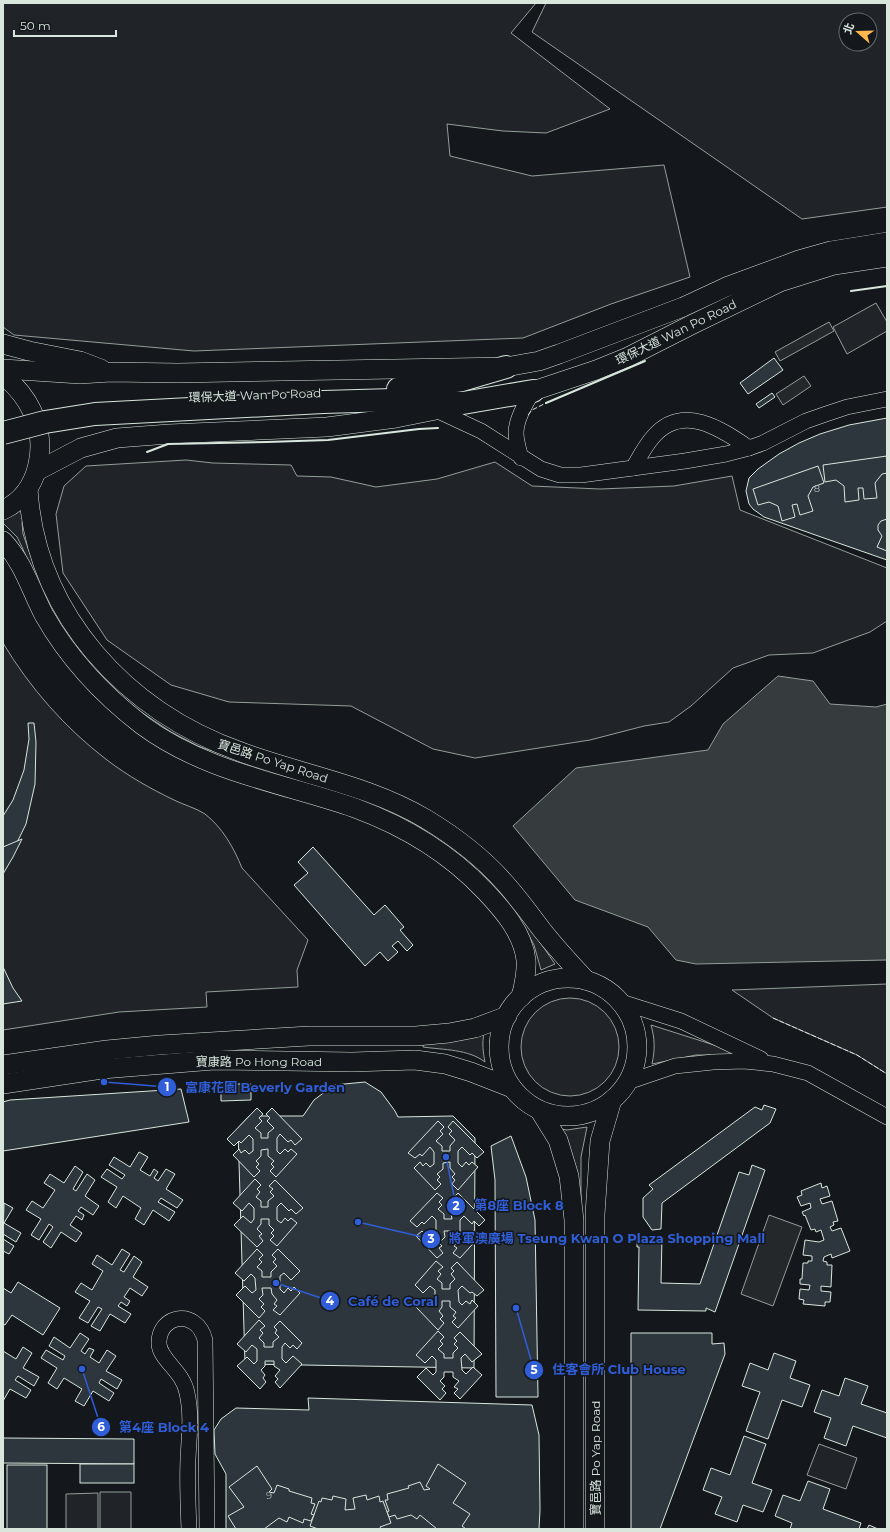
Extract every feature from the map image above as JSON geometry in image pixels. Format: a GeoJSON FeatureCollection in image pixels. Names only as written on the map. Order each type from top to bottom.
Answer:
{"type":"FeatureCollection","features":[{"type":"Feature","properties":{"kind":"highway","name":"環保大道 Wan Po Road"},"geometry":{"type":"LineString","coordinates":[[3,433],[45,422],[95,414],[322,397],[441,384],[462,380],[506,367]]}},
{"type":"Feature","properties":{"kind":"highway","name":"環保大道 Wan Po Road"},"geometry":{"type":"LineString","coordinates":[[3,424],[71,409],[132,401],[176,398],[322,397],[463,403],[533,391]]}},
{"type":"Feature","properties":{"kind":"main road","name":"環保大道 Wan Po Road"},"geometry":{"type":"LineString","coordinates":[[3,369],[80,374],[110,372],[178,373],[506,367],[539,361],[559,354],[684,306],[726,287],[799,260],[831,251],[887,242]]}},
{"type":"Feature","properties":{"kind":"main road","name":"環保大道 Wan Po Road"},"geometry":{"type":"LineString","coordinates":[[533,391],[596,370],[628,357],[680,330],[780,282],[834,265],[887,257]]}},
{"type":"Feature","properties":{"kind":"main road"},"geometry":{"type":"LineString","coordinates":[[3,344],[29,351],[80,361],[110,372]]}},
{"type":"Feature","properties":{"kind":"main road"},"geometry":{"type":"LineString","coordinates":[[3,375],[20,392],[27,402],[38,427],[40,449],[37,470],[28,489],[14,503],[3,510]]}},
{"type":"Feature","properties":{"kind":"main road","name":"環保大道 Wan Po Road"},"geometry":{"type":"LineString","coordinates":[[37,470],[81,448],[117,438],[327,428],[366,423],[436,410],[463,403]]}},
{"type":"Feature","properties":{"kind":"main road","name":"寶邑路 Po Yap Road"},"geometry":{"type":"LineString","coordinates":[[28,489],[30,514],[36,542],[45,570],[58,598],[72,622],[96,654],[134,693],[158,711],[202,737],[242,753],[377,795],[405,807],[442,828],[474,853],[497,875],[525,907],[562,956],[586,980]]}},
{"type":"Feature","properties":{"kind":"main road","name":"寶邑路 Po Yap Road"},"geometry":{"type":"LineString","coordinates":[[3,541],[15,556],[44,614],[72,657],[102,691],[144,726],[170,743],[218,765],[258,779],[337,802],[394,824],[431,845],[462,869],[496,902],[518,935],[523,946],[526,960],[526,975],[521,997]]}},
{"type":"Feature","properties":{"kind":"main road","name":"寶邑路 Po Yap Road"},"geometry":{"type":"LineString","coordinates":[[569,978],[586,980],[605,989],[621,1002],[632,1020],[637,1039],[636,1062],[628,1082],[612,1100],[592,1112],[579,1116],[552,1115],[529,1105],[512,1088],[504,1071],[499,1053],[501,1034],[507,1016],[521,997],[536,987],[552,980],[569,978]]}},
{"type":"Feature","properties":{"kind":"main road","name":"寶康路 Po Hong Road"},"geometry":{"type":"LineString","coordinates":[[3,1065],[106,1050],[160,1045],[309,1036],[416,1036],[449,1033],[474,1028],[507,1016]]}},
{"type":"Feature","properties":{"kind":"main road","name":"寶康路 Po Hong Road"},"geometry":{"type":"LineString","coordinates":[[3,1084],[108,1068],[214,1060],[352,1062],[415,1060],[445,1064],[512,1088]]}},
{"type":"Feature","properties":{"kind":"main road","name":"寶邑路 Po Yap Road"},"geometry":{"type":"LineString","coordinates":[[595,1529],[595,1214],[600,1142],[612,1100]]}},
{"type":"Feature","properties":{"kind":"main road","name":"寶邑路 Po Yap Road"},"geometry":{"type":"LineString","coordinates":[[540,1111],[558,1140],[569,1176],[574,1220],[574,1529]]}},
{"type":"Feature","properties":{"kind":"street"},"geometry":{"type":"LineString","coordinates":[[521,458],[516,431],[522,413],[533,391]]}},
{"type":"Feature","properties":{"kind":"street"},"geometry":{"type":"LineString","coordinates":[[436,410],[481,431],[521,458],[541,469],[560,475],[581,474],[685,461],[748,448],[826,414],[859,404],[887,399]]}},
{"type":"Feature","properties":{"kind":"street"},"geometry":{"type":"LineString","coordinates":[[633,468],[653,437],[662,429],[676,421],[700,421],[709,424],[728,433],[748,448]]}},
{"type":"Feature","properties":{"kind":"street"},"geometry":{"type":"LineString","coordinates":[[621,1002],[681,1021],[773,1064]]}},
{"type":"Feature","properties":{"kind":"street"},"geometry":{"type":"LineString","coordinates":[[628,1082],[675,1066],[713,1062],[744,1061],[773,1064],[808,1073],[887,1117]]}},
{"type":"Feature","properties":{"kind":"street"},"geometry":{"type":"LineString","coordinates":[[189,1529],[188,1460],[190,1418],[187,1392],[183,1380],[161,1353],[159,1345],[159,1338],[162,1330],[173,1320],[180,1319],[193,1321],[199,1326],[203,1332],[205,1340],[207,1529]]}},
{"type":"Feature","properties":{"kind":"shaded area"},"geometry":{"type":"Polygon","coordinates":[[[3,3],[536,3],[511,33],[610,109],[546,133],[503,131],[447,124],[450,156],[532,176],[664,165],[690,277],[611,304],[523,338],[194,351],[14,335],[3,327],[3,3]]]}},
{"type":"Feature","properties":{"kind":"shaded area"},"geometry":{"type":"Polygon","coordinates":[[[546,3],[887,3],[887,207],[802,219],[532,32],[546,3]]]}},
{"type":"Feature","properties":{"kind":"shaded area"},"geometry":{"type":"Polygon","coordinates":[[[876,303],[887,322],[887,331],[847,354],[833,327],[876,303]]]}},
{"type":"Feature","properties":{"kind":"shaded area"},"geometry":{"type":"Polygon","coordinates":[[[829,322],[834,331],[780,361],[775,352],[829,322]]]}},
{"type":"Feature","properties":{"kind":"shaded area"},"geometry":{"type":"Polygon","coordinates":[[[804,376],[811,386],[783,405],[776,394],[804,376]]]}},
{"type":"Feature","properties":{"kind":"shaded area"},"geometry":{"type":"Polygon","coordinates":[[[186,460],[213,463],[291,465],[297,476],[331,477],[376,487],[437,479],[495,462],[532,486],[600,489],[674,486],[732,476],[740,510],[887,568],[887,621],[870,632],[813,653],[769,655],[733,668],[691,706],[669,722],[644,726],[590,740],[475,758],[433,749],[351,706],[229,702],[171,685],[107,640],[63,573],[56,514],[64,486],[86,466],[186,460]]]}},
{"type":"Feature","properties":{"kind":"shaded area"},"geometry":{"type":"Polygon","coordinates":[[[26,504],[22,523],[23,534],[35,568],[47,594],[129,696],[373,800],[452,845],[495,884],[529,926],[555,964],[541,970],[534,945],[526,930],[365,802],[198,746],[171,732],[141,712],[121,696],[91,666],[56,621],[17,537],[3,523],[3,518],[26,504]]]}},
{"type":"Feature","properties":{"kind":"shaded area"},"geometry":{"type":"Polygon","coordinates":[[[3,643],[13,660],[49,706],[92,748],[131,777],[165,796],[205,814],[217,825],[231,846],[242,868],[308,940],[297,970],[298,987],[206,992],[207,1007],[119,1012],[3,1030],[3,643]]]}},
{"type":"Feature","properties":{"kind":"shaded area"},"geometry":{"type":"Polygon","coordinates":[[[778,676],[813,681],[830,704],[876,707],[887,704],[887,960],[696,964],[676,960],[648,927],[575,900],[513,826],[576,768],[708,750],[723,724],[778,676]]]}},
{"type":"Feature","properties":{"kind":"shaded area"},"geometry":{"type":"Polygon","coordinates":[[[887,984],[887,1074],[857,1055],[773,1018],[732,990],[887,984]]]}},
{"type":"Feature","properties":{"kind":"shaded area"},"geometry":{"type":"Polygon","coordinates":[[[570,998],[589,1002],[605,1012],[615,1028],[619,1047],[615,1066],[605,1082],[589,1092],[570,1096],[551,1092],[535,1082],[525,1066],[521,1047],[525,1028],[535,1012],[551,1002],[570,998]]]}},
{"type":"Feature","properties":{"kind":"shaded area"},"geometry":{"type":"Polygon","coordinates":[[[651,1025],[733,1051],[732,1055],[696,1055],[652,1064],[654,1044],[651,1025]]]}},
{"type":"Feature","properties":{"kind":"shaded area"},"geometry":{"type":"Polygon","coordinates":[[[484,1033],[483,1048],[485,1062],[463,1052],[423,1047],[423,1043],[484,1033]]]}},
{"type":"Feature","properties":{"kind":"shaded area"},"geometry":{"type":"Polygon","coordinates":[[[587,1127],[581,1157],[581,1240],[561,1129],[567,1130],[587,1127]]]}},
{"type":"Feature","properties":{"kind":"shaded area"},"geometry":{"type":"Polygon","coordinates":[[[769,1215],[802,1227],[773,1306],[741,1294],[769,1215]]]}},
{"type":"Feature","properties":{"kind":"shaded area"},"geometry":{"type":"Polygon","coordinates":[[[819,1444],[857,1458],[846,1489],[807,1475],[819,1444]]]}},
{"type":"Feature","properties":{"kind":"shaded area"},"geometry":{"type":"Polygon","coordinates":[[[100,1492],[131,1492],[131,1529],[100,1529],[100,1492]]]}},
{"type":"Feature","properties":{"kind":"shaded area"},"geometry":{"type":"Polygon","coordinates":[[[98,1493],[98,1529],[66,1529],[66,1494],[98,1493]]]}},
{"type":"Feature","properties":{"kind":"building"},"geometry":{"type":"Polygon","coordinates":[[[774,358],[783,370],[748,394],[740,383],[774,358]]]}},
{"type":"Feature","properties":{"kind":"building"},"geometry":{"type":"Polygon","coordinates":[[[772,393],[775,397],[759,408],[756,404],[772,393]]]}},
{"type":"Feature","properties":{"kind":"building"},"geometry":{"type":"Polygon","coordinates":[[[887,418],[887,560],[764,517],[749,504],[746,491],[749,478],[758,469],[779,454],[820,434],[849,425],[887,418]]]}},
{"type":"Feature","properties":{"kind":"building"},"geometry":{"type":"Polygon","coordinates":[[[887,456],[887,473],[882,474],[875,483],[877,498],[864,499],[863,488],[858,488],[859,500],[845,502],[844,486],[836,480],[825,482],[823,465],[887,456]]]}},
{"type":"Feature","properties":{"kind":"building"},"geometry":{"type":"Polygon","coordinates":[[[818,466],[824,483],[813,487],[808,496],[813,511],[800,515],[797,504],[792,505],[795,517],[782,521],[778,506],[769,502],[758,505],[753,489],[818,466]]]}},
{"type":"Feature","properties":{"kind":"building"},"geometry":{"type":"Polygon","coordinates":[[[887,519],[887,551],[877,547],[882,536],[878,530],[878,525],[881,521],[887,519]]]}},
{"type":"Feature","properties":{"kind":"building"},"geometry":{"type":"Polygon","coordinates":[[[28,723],[34,723],[36,742],[35,784],[26,824],[3,871],[3,816],[13,800],[24,770],[29,739],[28,723]]]}},
{"type":"Feature","properties":{"kind":"building"},"geometry":{"type":"Polygon","coordinates":[[[22,839],[13,857],[3,874],[3,847],[22,839]]]}},
{"type":"Feature","properties":{"kind":"building"},"geometry":{"type":"Polygon","coordinates":[[[313,847],[374,915],[385,905],[404,927],[400,930],[413,945],[407,951],[398,941],[392,946],[398,952],[388,961],[380,952],[365,966],[294,885],[308,873],[298,862],[313,847]]]}},
{"type":"Feature","properties":{"kind":"building"},"geometry":{"type":"Polygon","coordinates":[[[3,967],[13,988],[22,1001],[3,1004],[3,967]]]}},
{"type":"Feature","properties":{"kind":"building"},"geometry":{"type":"Polygon","coordinates":[[[365,1082],[381,1092],[398,1117],[453,1116],[475,1138],[474,1368],[245,1364],[238,1128],[249,1116],[303,1116],[314,1100],[334,1085],[365,1082]]]}},
{"type":"Feature","properties":{"kind":"building"},"geometry":{"type":"Polygon","coordinates":[[[221,1084],[251,1084],[251,1100],[221,1101],[221,1084]]]}},
{"type":"Feature","properties":{"kind":"building"},"geometry":{"type":"Polygon","coordinates":[[[181,1089],[189,1122],[3,1151],[3,1102],[10,1100],[181,1089]]]}},
{"type":"Feature","properties":{"kind":"building"},"geometry":{"type":"Polygon","coordinates":[[[764,1105],[776,1109],[770,1123],[662,1203],[661,1229],[652,1230],[643,1217],[643,1198],[653,1189],[649,1185],[755,1107],[762,1110],[764,1105]]]}},
{"type":"Feature","properties":{"kind":"building"},"geometry":{"type":"Polygon","coordinates":[[[257,1108],[263,1114],[259,1118],[262,1121],[255,1128],[261,1133],[261,1138],[268,1138],[268,1133],[274,1128],[267,1121],[270,1118],[266,1114],[272,1108],[302,1139],[295,1145],[291,1140],[288,1142],[280,1134],[277,1138],[277,1151],[280,1154],[285,1149],[288,1152],[291,1149],[297,1154],[276,1177],[270,1171],[274,1167],[271,1164],[274,1161],[268,1156],[268,1149],[261,1150],[261,1156],[256,1161],[259,1164],[256,1167],[260,1171],[254,1177],[233,1155],[239,1149],[241,1153],[245,1150],[249,1154],[253,1151],[253,1139],[249,1135],[241,1143],[239,1141],[234,1146],[227,1139],[257,1108]]]}},
{"type":"Feature","properties":{"kind":"building"},"geometry":{"type":"Polygon","coordinates":[[[438,1121],[444,1127],[440,1131],[443,1134],[436,1141],[442,1146],[442,1151],[450,1151],[450,1146],[455,1140],[449,1134],[452,1131],[448,1127],[453,1121],[484,1152],[477,1158],[472,1153],[470,1155],[462,1147],[458,1151],[458,1163],[462,1167],[466,1162],[469,1165],[472,1162],[478,1167],[458,1190],[452,1184],[455,1180],[452,1177],[455,1174],[450,1168],[450,1162],[443,1163],[443,1169],[437,1174],[440,1177],[437,1180],[441,1184],[435,1190],[414,1168],[420,1162],[423,1166],[426,1163],[430,1167],[434,1164],[434,1152],[430,1147],[422,1156],[420,1154],[415,1158],[408,1153],[438,1121]]]}},
{"type":"Feature","properties":{"kind":"building"},"geometry":{"type":"Polygon","coordinates":[[[511,1136],[526,1177],[535,1220],[538,1397],[496,1397],[495,1180],[491,1146],[511,1136]]]}},
{"type":"Feature","properties":{"kind":"building"},"geometry":{"type":"Polygon","coordinates":[[[139,1152],[148,1157],[140,1170],[150,1176],[154,1169],[158,1172],[154,1178],[158,1181],[166,1169],[175,1174],[166,1189],[183,1200],[177,1208],[161,1198],[158,1202],[175,1212],[169,1221],[153,1210],[144,1225],[135,1219],[141,1208],[123,1196],[116,1208],[108,1202],[117,1187],[101,1177],[107,1169],[122,1179],[125,1175],[109,1165],[114,1157],[130,1167],[139,1152]]]}},
{"type":"Feature","properties":{"kind":"building"},"geometry":{"type":"Polygon","coordinates":[[[752,1165],[765,1170],[715,1312],[706,1308],[706,1311],[638,1310],[639,1247],[637,1247],[637,1237],[662,1237],[661,1283],[700,1284],[739,1172],[749,1175],[752,1165]]]}},
{"type":"Feature","properties":{"kind":"building"},"geometry":{"type":"Polygon","coordinates":[[[75,1166],[83,1172],[73,1189],[76,1191],[87,1174],[95,1180],[85,1196],[99,1206],[93,1215],[81,1207],[78,1211],[84,1215],[82,1220],[76,1216],[70,1225],[82,1233],[76,1242],[61,1232],[51,1248],[43,1242],[53,1227],[49,1224],[39,1240],[31,1235],[41,1219],[26,1210],[32,1201],[43,1208],[55,1190],[44,1183],[50,1174],[64,1183],[75,1166]]]}},
{"type":"Feature","properties":{"kind":"building"},"geometry":{"type":"Polygon","coordinates":[[[255,1179],[261,1185],[257,1189],[260,1192],[256,1197],[261,1201],[261,1207],[268,1207],[268,1201],[274,1196],[270,1192],[273,1189],[269,1186],[275,1180],[303,1208],[296,1214],[291,1209],[289,1211],[281,1203],[277,1207],[277,1220],[281,1223],[285,1218],[288,1221],[291,1218],[297,1223],[277,1246],[270,1240],[274,1236],[271,1233],[274,1230],[269,1225],[269,1219],[261,1219],[261,1224],[257,1229],[262,1234],[259,1236],[263,1241],[257,1247],[234,1225],[243,1216],[251,1223],[254,1219],[254,1208],[249,1203],[242,1211],[233,1203],[255,1179]]]}},
{"type":"Feature","properties":{"kind":"building"},"geometry":{"type":"Polygon","coordinates":[[[821,1183],[822,1188],[827,1186],[830,1196],[820,1199],[822,1204],[832,1201],[838,1221],[833,1222],[834,1225],[830,1227],[832,1231],[841,1228],[850,1251],[832,1258],[831,1254],[824,1257],[823,1261],[827,1262],[827,1265],[832,1265],[831,1287],[821,1286],[821,1291],[831,1292],[830,1302],[825,1302],[825,1306],[803,1304],[804,1300],[799,1299],[800,1289],[809,1290],[810,1285],[800,1284],[800,1279],[802,1279],[803,1263],[812,1261],[812,1256],[803,1255],[805,1240],[819,1242],[824,1240],[821,1230],[816,1232],[815,1229],[811,1230],[805,1215],[804,1216],[802,1212],[811,1208],[810,1203],[801,1206],[797,1197],[802,1195],[801,1191],[821,1183]]]}},
{"type":"Feature","properties":{"kind":"building"},"geometry":{"type":"Polygon","coordinates":[[[437,1193],[443,1198],[439,1202],[442,1205],[438,1209],[444,1214],[444,1219],[452,1219],[451,1214],[457,1209],[454,1205],[457,1202],[453,1198],[458,1193],[485,1220],[479,1226],[474,1221],[472,1224],[464,1216],[460,1220],[460,1232],[464,1235],[468,1231],[471,1234],[474,1230],[480,1236],[460,1258],[453,1253],[457,1248],[454,1246],[457,1242],[452,1237],[451,1231],[444,1231],[445,1237],[439,1243],[442,1246],[439,1248],[443,1253],[437,1258],[416,1236],[422,1231],[425,1234],[428,1231],[433,1236],[436,1232],[436,1220],[432,1216],[424,1224],[422,1222],[417,1227],[410,1221],[437,1193]]]}},
{"type":"Feature","properties":{"kind":"building"},"geometry":{"type":"Polygon","coordinates":[[[4,1203],[13,1208],[4,1223],[21,1233],[16,1242],[3,1234],[4,1203]]]}},
{"type":"Feature","properties":{"kind":"building"},"geometry":{"type":"Polygon","coordinates":[[[3,1239],[14,1246],[9,1254],[3,1251],[3,1239]]]}},
{"type":"Feature","properties":{"kind":"building"},"geometry":{"type":"Polygon","coordinates":[[[122,1249],[130,1254],[120,1270],[124,1272],[134,1256],[142,1262],[133,1277],[148,1287],[142,1296],[130,1288],[124,1297],[130,1301],[127,1306],[121,1302],[118,1306],[131,1314],[125,1323],[110,1314],[100,1331],[91,1326],[102,1309],[98,1307],[88,1323],[79,1318],[90,1301],[75,1292],[81,1283],[92,1290],[103,1271],[92,1264],[97,1255],[112,1265],[122,1249]]]}},
{"type":"Feature","properties":{"kind":"building"},"geometry":{"type":"Polygon","coordinates":[[[257,1249],[263,1255],[259,1259],[262,1262],[257,1267],[262,1271],[262,1277],[271,1277],[271,1272],[277,1266],[273,1262],[276,1259],[272,1255],[278,1249],[300,1271],[291,1280],[284,1273],[280,1276],[280,1289],[284,1293],[288,1288],[291,1291],[294,1287],[300,1293],[280,1315],[273,1310],[277,1306],[274,1304],[277,1300],[272,1294],[271,1288],[262,1288],[263,1295],[259,1299],[264,1304],[261,1307],[265,1311],[259,1318],[236,1295],[245,1286],[252,1293],[256,1290],[255,1278],[251,1274],[244,1281],[235,1273],[257,1249]]]}},
{"type":"Feature","properties":{"kind":"building"},"geometry":{"type":"Polygon","coordinates":[[[436,1261],[443,1267],[438,1271],[441,1274],[437,1279],[442,1283],[442,1289],[450,1289],[450,1284],[455,1279],[451,1274],[454,1271],[451,1268],[457,1262],[484,1290],[477,1296],[472,1292],[470,1293],[462,1286],[458,1290],[459,1302],[462,1305],[466,1301],[470,1304],[472,1300],[478,1306],[458,1328],[452,1322],[456,1318],[453,1316],[456,1312],[450,1307],[450,1301],[442,1301],[442,1307],[439,1311],[443,1316],[440,1319],[444,1323],[438,1330],[416,1307],[425,1298],[432,1305],[435,1302],[435,1290],[430,1286],[423,1293],[415,1285],[436,1261]]]}},
{"type":"Feature","properties":{"kind":"building"},"geometry":{"type":"Polygon","coordinates":[[[18,1282],[60,1308],[43,1335],[12,1315],[5,1325],[3,1324],[3,1288],[11,1293],[18,1282]]]}},
{"type":"Feature","properties":{"kind":"building"},"geometry":{"type":"Polygon","coordinates":[[[259,1320],[265,1326],[260,1330],[263,1333],[259,1338],[264,1343],[264,1347],[273,1347],[273,1342],[279,1337],[275,1333],[277,1330],[274,1327],[280,1321],[302,1343],[297,1349],[293,1345],[290,1348],[285,1343],[282,1347],[282,1359],[286,1363],[293,1356],[302,1364],[280,1388],[275,1382],[278,1379],[275,1376],[280,1370],[274,1366],[274,1361],[265,1361],[265,1366],[261,1370],[265,1375],[263,1378],[266,1382],[260,1389],[237,1366],[247,1357],[254,1364],[257,1361],[257,1349],[252,1345],[246,1352],[237,1344],[259,1320]]]}},
{"type":"Feature","properties":{"kind":"building"},"geometry":{"type":"Polygon","coordinates":[[[438,1331],[444,1337],[440,1341],[443,1344],[438,1349],[444,1354],[444,1358],[453,1358],[453,1353],[458,1348],[454,1344],[457,1341],[454,1338],[460,1332],[482,1354],[472,1362],[465,1354],[461,1358],[462,1370],[466,1374],[473,1367],[482,1375],[460,1399],[454,1393],[458,1389],[454,1387],[459,1381],[453,1377],[453,1372],[444,1372],[444,1377],[440,1381],[445,1386],[442,1389],[446,1393],[440,1400],[417,1377],[426,1368],[433,1375],[436,1372],[436,1360],[432,1356],[425,1363],[416,1355],[438,1331]]]}},
{"type":"Feature","properties":{"kind":"building"},"geometry":{"type":"Polygon","coordinates":[[[80,1333],[89,1339],[81,1351],[85,1354],[89,1348],[94,1350],[90,1357],[99,1363],[107,1350],[116,1356],[106,1371],[122,1380],[117,1389],[101,1379],[99,1383],[114,1393],[109,1401],[93,1391],[84,1406],[75,1401],[82,1389],[64,1378],[57,1389],[48,1383],[57,1368],[41,1358],[46,1350],[63,1360],[65,1356],[49,1346],[54,1337],[70,1348],[80,1333]]]}},
{"type":"Feature","properties":{"kind":"building"},"geometry":{"type":"Polygon","coordinates":[[[631,1333],[712,1333],[712,1344],[724,1343],[725,1354],[660,1529],[631,1529],[631,1333]]]}},
{"type":"Feature","properties":{"kind":"building"},"geometry":{"type":"Polygon","coordinates":[[[23,1347],[32,1353],[23,1368],[39,1377],[34,1386],[18,1376],[15,1380],[31,1390],[26,1398],[10,1389],[3,1401],[3,1351],[16,1359],[23,1347]]]}},
{"type":"Feature","properties":{"kind":"building"},"geometry":{"type":"Polygon","coordinates":[[[774,1353],[796,1361],[790,1378],[810,1385],[802,1407],[782,1400],[768,1439],[746,1431],[760,1392],[742,1386],[750,1363],[768,1370],[774,1353]]]}},
{"type":"Feature","properties":{"kind":"building"},"geometry":{"type":"Polygon","coordinates":[[[845,1378],[868,1386],[861,1404],[887,1413],[887,1438],[853,1426],[846,1446],[824,1438],[831,1418],[814,1412],[822,1390],[839,1396],[845,1378]]]}},
{"type":"Feature","properties":{"kind":"building"},"geometry":{"type":"Polygon","coordinates":[[[308,1398],[532,1405],[539,1435],[539,1529],[226,1529],[226,1474],[215,1454],[214,1430],[221,1419],[236,1408],[309,1410],[308,1398]]]}},
{"type":"Feature","properties":{"kind":"building"},"geometry":{"type":"Polygon","coordinates":[[[744,1436],[766,1444],[752,1483],[772,1490],[763,1512],[743,1505],[737,1522],[715,1514],[722,1497],[703,1490],[711,1468],[730,1475],[744,1436]]]}},
{"type":"Feature","properties":{"kind":"building"},"geometry":{"type":"Polygon","coordinates":[[[3,1438],[134,1439],[134,1464],[3,1463],[3,1438]]]}},
{"type":"Feature","properties":{"kind":"building"},"geometry":{"type":"Polygon","coordinates":[[[80,1464],[134,1464],[134,1483],[80,1483],[80,1464]]]}},
{"type":"Feature","properties":{"kind":"building"},"geometry":{"type":"Polygon","coordinates":[[[438,1464],[466,1483],[453,1503],[470,1514],[462,1526],[466,1529],[437,1529],[420,1515],[417,1519],[411,1515],[397,1519],[395,1515],[389,1517],[387,1512],[389,1511],[385,1500],[388,1500],[387,1494],[409,1488],[408,1486],[420,1482],[424,1490],[430,1489],[426,1486],[438,1464]]]}},
{"type":"Feature","properties":{"kind":"building"},"geometry":{"type":"Polygon","coordinates":[[[7,1465],[47,1465],[47,1529],[7,1529],[7,1465]]]}},
{"type":"Feature","properties":{"kind":"building"},"geometry":{"type":"Polygon","coordinates":[[[257,1466],[272,1489],[269,1492],[274,1493],[277,1485],[289,1489],[289,1491],[312,1498],[311,1503],[315,1504],[311,1514],[314,1515],[311,1521],[304,1519],[303,1523],[289,1517],[287,1522],[279,1518],[264,1529],[236,1529],[228,1516],[244,1507],[229,1487],[257,1466]]]}},
{"type":"Feature","properties":{"kind":"building"},"geometry":{"type":"Polygon","coordinates":[[[808,1481],[830,1489],[823,1509],[861,1523],[859,1529],[790,1529],[792,1523],[775,1516],[783,1495],[800,1501],[808,1481]]]}},
{"type":"Feature","properties":{"kind":"building"},"geometry":{"type":"Polygon","coordinates":[[[366,1495],[367,1500],[379,1496],[380,1502],[383,1501],[391,1523],[380,1527],[381,1529],[318,1529],[310,1526],[319,1501],[321,1502],[322,1498],[332,1500],[333,1496],[346,1499],[345,1510],[355,1509],[353,1498],[366,1495]]]}},
{"type":"Feature","properties":{"kind":"building"},"geometry":{"type":"Polygon","coordinates":[[[869,1525],[878,1529],[867,1529],[869,1525]]]}},
{"type":"Feature","properties":{"kind":"fence"},"geometry":{"type":"LineString","coordinates":[[528,415],[532,410],[546,403]]}},
{"type":"Feature","properties":{"kind":"fence"},"geometry":{"type":"LineString","coordinates":[[773,1018],[857,1055],[887,1074]]}},
{"type":"Feature","properties":{"kind":"wall"},"geometry":{"type":"LineString","coordinates":[[851,291],[887,286]]}},
{"type":"Feature","properties":{"kind":"wall"},"geometry":{"type":"LineString","coordinates":[[546,403],[645,361]]}},
{"type":"Feature","properties":{"kind":"wall"},"geometry":{"type":"LineString","coordinates":[[147,452],[168,444],[328,440],[438,428]]}},
{"type":"Feature","properties":{"kind":"place","name":"富康花園 Beverly Garden"},"geometry":{"type":"Point","coordinates":[104,1082]}},
{"type":"Feature","properties":{"kind":"place","name":"第8座 Block 8"},"geometry":{"type":"Point","coordinates":[446,1157]}},
{"type":"Feature","properties":{"kind":"place","name":"將軍澳廣場 Tseung Kwan O Plaza Shopping Mall"},"geometry":{"type":"Point","coordinates":[358,1222]}},
{"type":"Feature","properties":{"kind":"place","name":"Café de Coral"},"geometry":{"type":"Point","coordinates":[276,1283]}},
{"type":"Feature","properties":{"kind":"place","name":"住客會所 Club House"},"geometry":{"type":"Point","coordinates":[516,1308]}},
{"type":"Feature","properties":{"kind":"place","name":"第4座 Block 4"},"geometry":{"type":"Point","coordinates":[82,1369]}}]}
